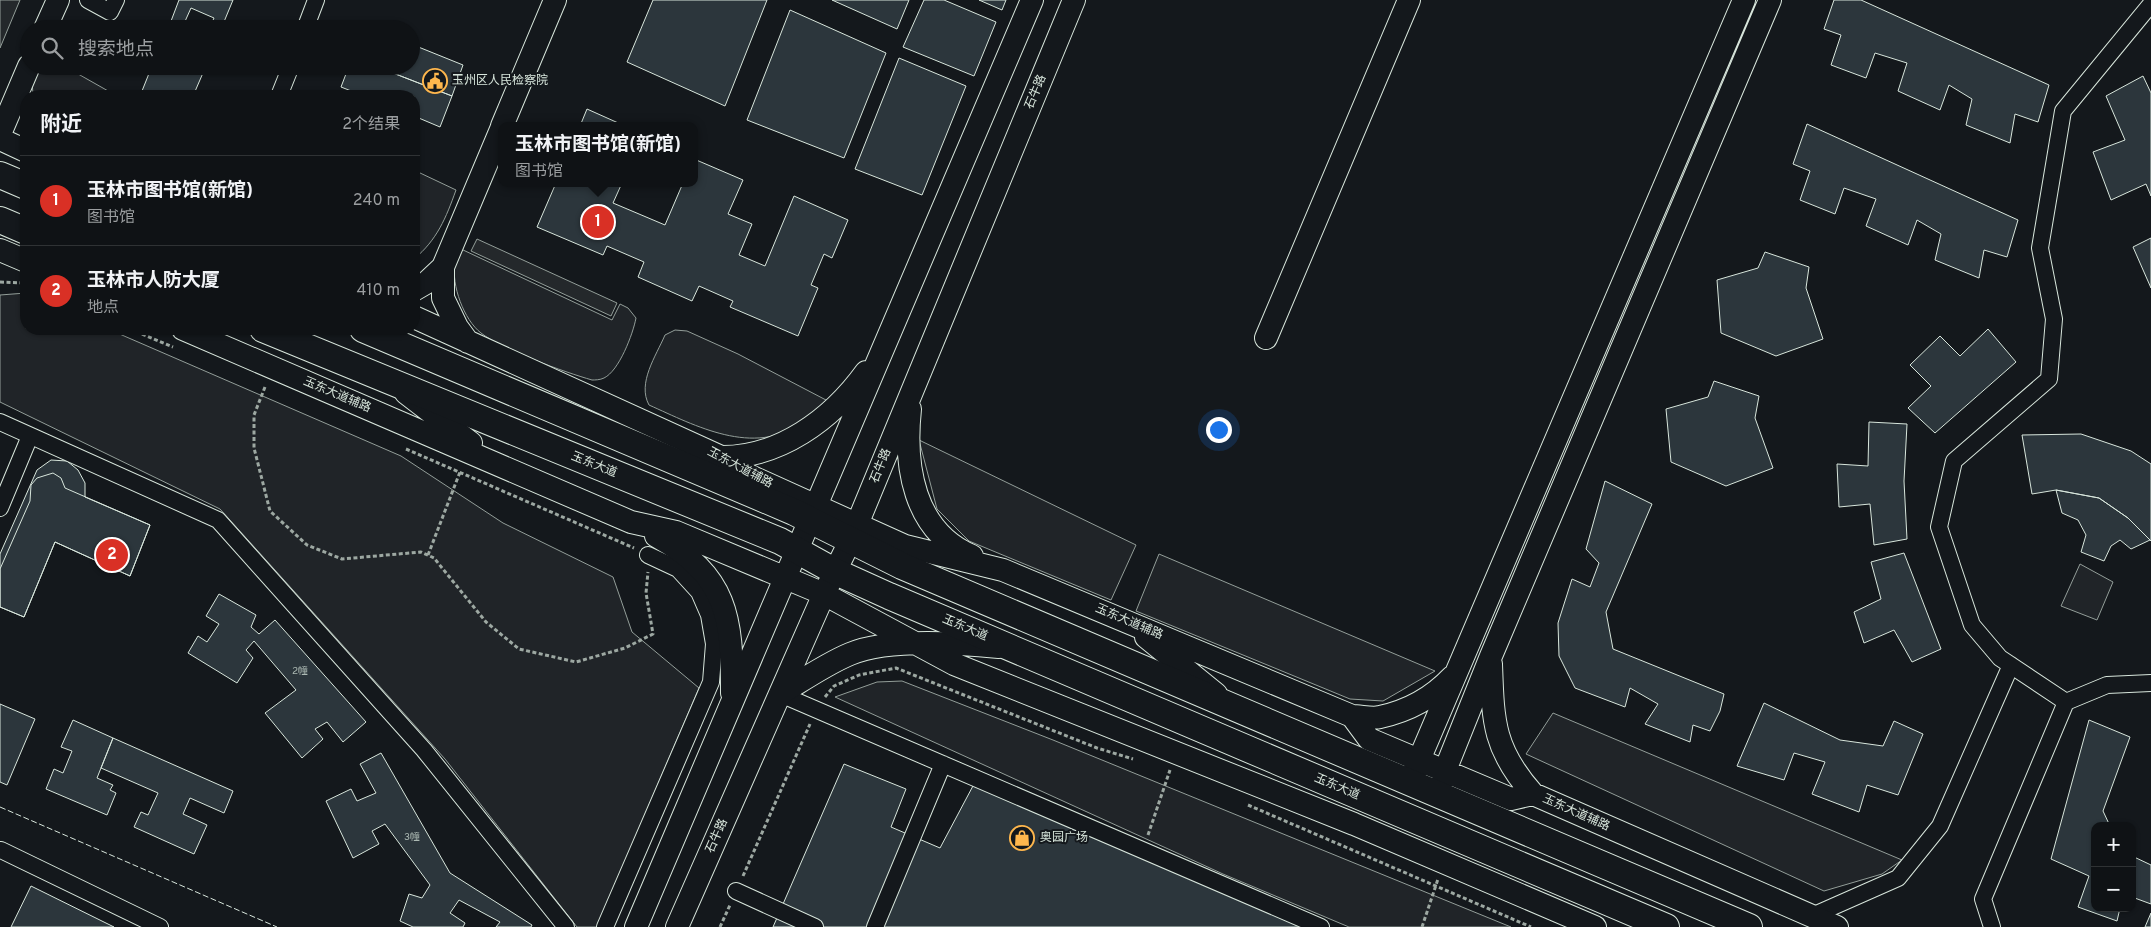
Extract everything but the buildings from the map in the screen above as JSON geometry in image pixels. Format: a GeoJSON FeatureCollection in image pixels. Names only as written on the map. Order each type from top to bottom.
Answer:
{"type":"FeatureCollection","features":[{"type":"Feature","properties":{"kind":"main road"},"geometry":{"type":"LineString","coordinates":[[0,175],[20,183]]}},
{"type":"Feature","properties":{"kind":"main road"},"geometry":{"type":"LineString","coordinates":[[0,220],[20,228]]}},
{"type":"Feature","properties":{"kind":"main road","name":"玉东大道"},"geometry":{"type":"LineString","coordinates":[[278,335],[780,541],[836,572],[1666,927]]}},
{"type":"Feature","properties":{"kind":"main road"},"geometry":{"type":"LineString","coordinates":[[377,335],[636,445],[814,513],[854,532],[902,566],[1232,707],[1415,771],[1749,927]]}},
{"type":"Feature","properties":{"kind":"main road"},"geometry":{"type":"LineString","coordinates":[[1013,649],[987,633],[983,626],[984,620],[987,616],[997,613],[1026,619]]}},
{"type":"Feature","properties":{"kind":"street"},"geometry":{"type":"LineString","coordinates":[[49,20],[58,0]]}},
{"type":"Feature","properties":{"kind":"street"},"geometry":{"type":"LineString","coordinates":[[88,0],[110,12],[116,0]]}},
{"type":"Feature","properties":{"kind":"street"},"geometry":{"type":"LineString","coordinates":[[308,20],[316,0]]}},
{"type":"Feature","properties":{"kind":"street"},"geometry":{"type":"LineString","coordinates":[[504,122],[556,0]]}},
{"type":"Feature","properties":{"kind":"street"},"geometry":{"type":"LineString","coordinates":[[636,927],[1032,0]]}},
{"type":"Feature","properties":{"kind":"street","name":"石牛路"},"geometry":{"type":"LineString","coordinates":[[677,927],[824,594],[854,532],[1074,0]]}},
{"type":"Feature","properties":{"kind":"street"},"geometry":{"type":"LineString","coordinates":[[1266,338],[1409,0]]}},
{"type":"Feature","properties":{"kind":"street"},"geometry":{"type":"LineString","coordinates":[[1352,716],[1369,739],[1415,771],[1744,0]]}},
{"type":"Feature","properties":{"kind":"street"},"geometry":{"type":"LineString","coordinates":[[1440,782],[1491,656],[1770,0]]}},
{"type":"Feature","properties":{"kind":"street"},"geometry":{"type":"LineString","coordinates":[[2066,702],[2000,658],[1972,625],[1939,526],[1954,461],[2049,378],[2054,319],[2040,248],[2063,111],[2151,4]]}},
{"type":"Feature","properties":{"kind":"street"},"geometry":{"type":"LineString","coordinates":[[0,134],[25,75]]}},
{"type":"Feature","properties":{"kind":"street"},"geometry":{"type":"LineString","coordinates":[[281,90],[287,75]]}},
{"type":"Feature","properties":{"kind":"street"},"geometry":{"type":"LineString","coordinates":[[498,136],[443,267],[443,298],[457,327],[479,356],[516,394]]}},
{"type":"Feature","properties":{"kind":"street"},"geometry":{"type":"LineString","coordinates":[[0,139],[20,148]]}},
{"type":"Feature","properties":{"kind":"street"},"geometry":{"type":"LineString","coordinates":[[0,250],[20,258]]}},
{"type":"Feature","properties":{"kind":"street"},"geometry":{"type":"LineString","coordinates":[[420,286],[443,267]]}},
{"type":"Feature","properties":{"kind":"street","name":"玉东大道辅路"},"geometry":{"type":"LineString","coordinates":[[420,320],[721,457],[814,513]]}},
{"type":"Feature","properties":{"kind":"street","name":"玉东大道辅路"},"geometry":{"type":"LineString","coordinates":[[197,335],[630,522],[676,532],[824,594],[954,664],[1172,767],[1444,862],[1595,927]]}},
{"type":"Feature","properties":{"kind":"street"},"geometry":{"type":"LineString","coordinates":[[636,445],[663,451],[721,457],[757,453],[805,433],[829,415],[845,398],[885,347]]}},
{"type":"Feature","properties":{"kind":"street"},"geometry":{"type":"LineString","coordinates":[[391,381],[450,428],[499,460],[630,522],[676,547],[698,564],[716,586],[724,609],[732,654],[732,706]]}},
{"type":"Feature","properties":{"kind":"street"},"geometry":{"type":"LineString","coordinates":[[912,388],[908,426],[909,466],[914,488],[935,530],[960,552],[1141,633],[1232,707]]}},
{"type":"Feature","properties":{"kind":"street"},"geometry":{"type":"LineString","coordinates":[[0,422],[218,520],[424,750],[566,927]]}},
{"type":"Feature","properties":{"kind":"street"},"geometry":{"type":"LineString","coordinates":[[0,508],[30,436]]}},
{"type":"Feature","properties":{"kind":"street","name":"玉东大道辅路"},"geometry":{"type":"LineString","coordinates":[[854,532],[1003,570],[1352,716]]}},
{"type":"Feature","properties":{"kind":"street"},"geometry":{"type":"LineString","coordinates":[[604,927],[711,682],[714,644],[709,616],[699,592],[678,570],[648,555]]}},
{"type":"Feature","properties":{"kind":"street"},"geometry":{"type":"LineString","coordinates":[[780,694],[852,653],[882,645],[918,645],[953,642],[1013,649]]}},
{"type":"Feature","properties":{"kind":"street"},"geometry":{"type":"LineString","coordinates":[[1491,656],[1493,713],[1500,745],[1514,773],[1533,794]]}},
{"type":"Feature","properties":{"kind":"street"},"geometry":{"type":"LineString","coordinates":[[1812,916],[1898,878],[1940,826],[2011,665]]}},
{"type":"Feature","properties":{"kind":"street"},"geometry":{"type":"LineString","coordinates":[[1352,716],[1379,718],[1413,705],[1436,694],[1456,673]]}},
{"type":"Feature","properties":{"kind":"street"},"geometry":{"type":"LineString","coordinates":[[1992,927],[1983,899],[2066,702],[2107,685],[2151,683]]}},
{"type":"Feature","properties":{"kind":"street"},"geometry":{"type":"LineString","coordinates":[[780,694],[1321,927]]}},
{"type":"Feature","properties":{"kind":"street"},"geometry":{"type":"LineString","coordinates":[[876,927],[943,764]]}},
{"type":"Feature","properties":{"kind":"street","name":"玉东大道辅路"},"geometry":{"type":"LineString","coordinates":[[1440,782],[1511,799],[1533,794],[1837,927]]}},
{"type":"Feature","properties":{"kind":"street"},"geometry":{"type":"LineString","coordinates":[[0,850],[160,927]]}},
{"type":"Feature","properties":{"kind":"street"},"geometry":{"type":"LineString","coordinates":[[736,891],[815,927]]}},
{"type":"Feature","properties":{"kind":"path"},"geometry":{"type":"LineString","coordinates":[[0,282],[20,284]]}},
{"type":"Feature","properties":{"kind":"path"},"geometry":{"type":"LineString","coordinates":[[273,391],[264,387],[254,415],[254,448],[270,511],[307,545],[342,559],[422,552],[434,558],[486,622],[519,649],[576,662],[625,648],[653,634],[646,593],[648,555],[398,445]]}},
{"type":"Feature","properties":{"kind":"path"},"geometry":{"type":"LineString","coordinates":[[428,555],[460,472]]}},
{"type":"Feature","properties":{"kind":"path"},"geometry":{"type":"LineString","coordinates":[[720,927],[817,709],[834,686],[859,675],[896,668],[1097,748],[1143,762]]}},
{"type":"Feature","properties":{"kind":"path"},"geometry":{"type":"LineString","coordinates":[[1143,850],[1172,767]]}},
{"type":"Feature","properties":{"kind":"path"},"geometry":{"type":"LineString","coordinates":[[1243,803],[1435,888],[1531,927]]}},
{"type":"Feature","properties":{"kind":"path"},"geometry":{"type":"LineString","coordinates":[[1422,927],[1444,862]]}},
{"type":"Feature","properties":{"kind":"shaded area"},"geometry":{"type":"Polygon","coordinates":[[[0,0],[20,0],[0,48],[0,0]]]}},
{"type":"Feature","properties":{"kind":"shaded area"},"geometry":{"type":"Polygon","coordinates":[[[34,75],[80,75],[106,90],[33,90],[32,79],[34,75]]]}},
{"type":"Feature","properties":{"kind":"shaded area"},"geometry":{"type":"Polygon","coordinates":[[[420,173],[456,190],[440,228],[420,254],[420,173]]]}},
{"type":"Feature","properties":{"kind":"shaded area"},"geometry":{"type":"Polygon","coordinates":[[[477,239],[617,303],[611,316],[471,251],[477,239]]]}},
{"type":"Feature","properties":{"kind":"shaded area"},"geometry":{"type":"Polygon","coordinates":[[[461,249],[612,320],[620,304],[628,308],[636,318],[629,342],[615,368],[604,378],[592,380],[518,353],[481,333],[469,320],[457,291],[454,272],[455,263],[461,249]]]}},
{"type":"Feature","properties":{"kind":"shaded area"},"geometry":{"type":"Polygon","coordinates":[[[20,293],[20,335],[122,335],[401,456],[503,523],[613,577],[632,632],[699,688],[597,927],[577,927],[445,759],[220,509],[0,402],[0,295],[20,293]]]}},
{"type":"Feature","properties":{"kind":"shaded area"},"geometry":{"type":"Polygon","coordinates":[[[675,330],[687,331],[738,354],[826,400],[812,416],[783,433],[764,437],[744,438],[705,429],[649,405],[645,388],[649,370],[665,335],[675,330]]]}},
{"type":"Feature","properties":{"kind":"shaded area"},"geometry":{"type":"Polygon","coordinates":[[[919,440],[1136,545],[1111,600],[969,541],[937,509],[919,440]]]}},
{"type":"Feature","properties":{"kind":"shaded area"},"geometry":{"type":"Polygon","coordinates":[[[1159,554],[1435,671],[1383,701],[1350,699],[1136,611],[1159,554]]]}},
{"type":"Feature","properties":{"kind":"shaded area"},"geometry":{"type":"Polygon","coordinates":[[[2080,564],[2113,582],[2097,620],[2061,606],[2080,564]]]}},
{"type":"Feature","properties":{"kind":"shaded area"},"geometry":{"type":"Polygon","coordinates":[[[902,681],[1053,740],[1511,927],[1349,927],[1223,874],[835,697],[877,682],[902,681]]]}},
{"type":"Feature","properties":{"kind":"shaded area"},"geometry":{"type":"Polygon","coordinates":[[[1553,713],[1902,860],[1882,874],[1824,891],[1526,754],[1553,713]]]}},
{"type":"Feature","properties":{"kind":"fence"},"geometry":{"type":"LineString","coordinates":[[0,807],[277,927]]}},
{"type":"Feature","properties":{"kind":"place","name":"玉州区人民检察院"},"geometry":{"type":"Point","coordinates":[435,81]}},
{"type":"Feature","properties":{"kind":"place","name":"玉林市图书馆(新馆)"},"geometry":{"type":"Point","coordinates":[598,222]}},
{"type":"Feature","properties":{"kind":"place","name":"玉林市人防大厦"},"geometry":{"type":"Point","coordinates":[112,555]}},
{"type":"Feature","properties":{"kind":"place","name":"奥园广场"},"geometry":{"type":"Point","coordinates":[1022,838]}}]}
